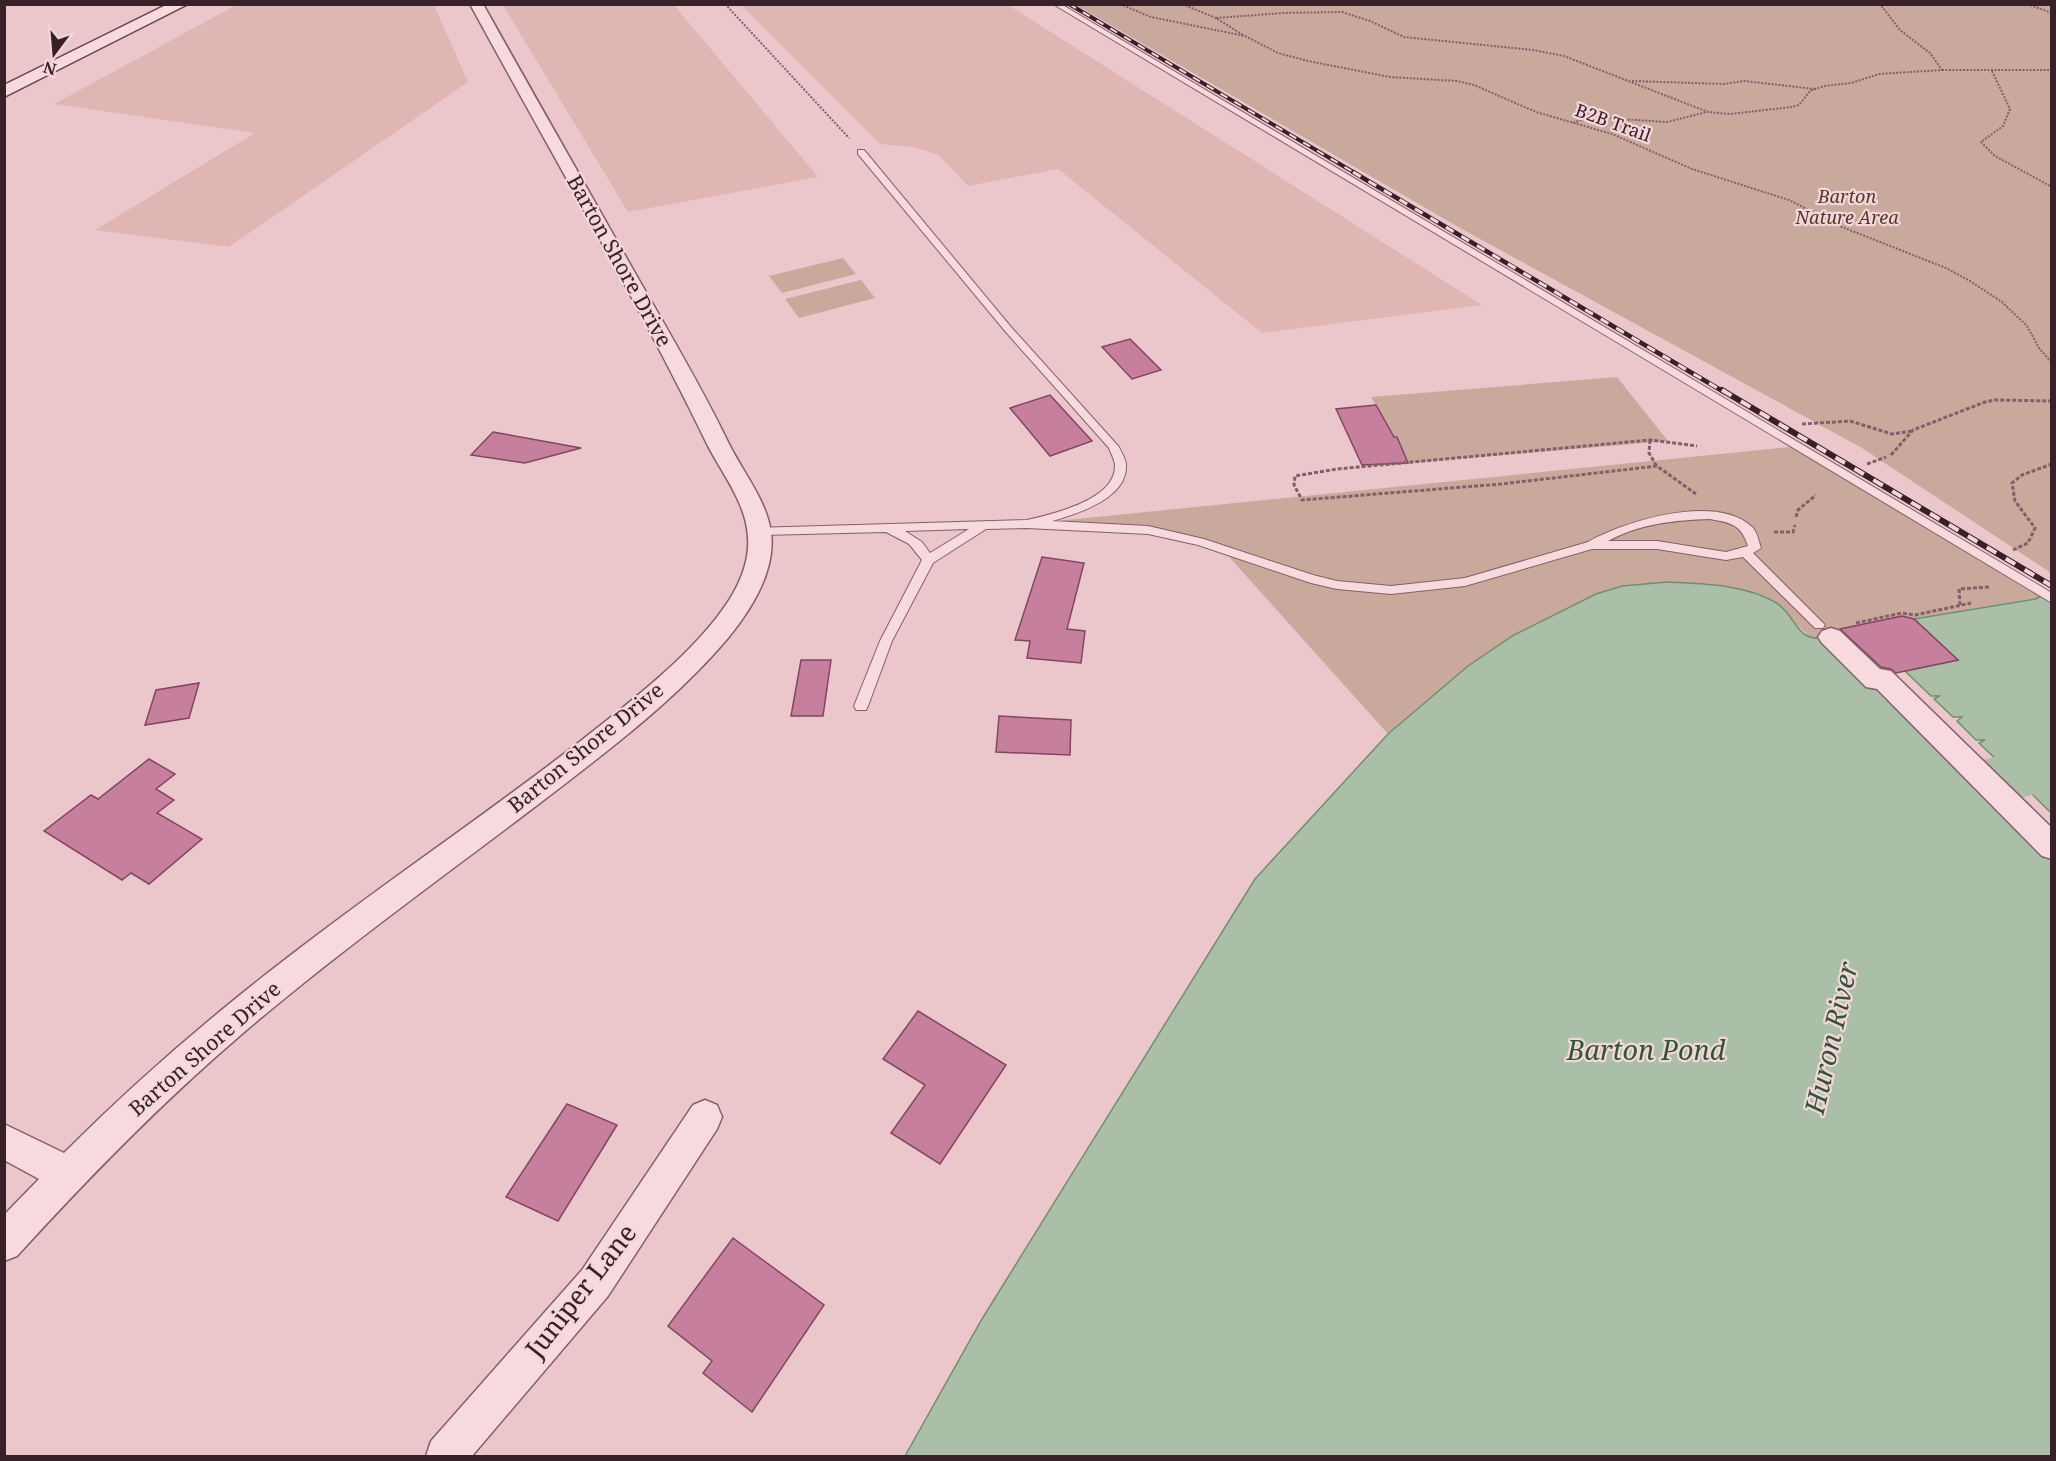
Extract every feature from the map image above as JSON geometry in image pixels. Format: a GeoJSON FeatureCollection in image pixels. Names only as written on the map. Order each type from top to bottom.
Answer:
{"type":"FeatureCollection","features":[{"type":"Feature","properties":{"kind":"street"},"geometry":{"type":"LineString","coordinates":[[4,92],[181,4]]}},
{"type":"Feature","properties":{"kind":"street","name":"Barton Shore Drive"},"geometry":{"type":"LineString","coordinates":[[4,1243],[69,1175],[191,1057],[261,997],[634,715],[713,640],[744,598],[760,550],[760,531],[756,513],[722,452],[706,417],[476,4]]}},
{"type":"Feature","properties":{"kind":"street"},"geometry":{"type":"LineString","coordinates":[[1833,629],[1875,680],[1882,678],[2052,847]]}},
{"type":"Feature","properties":{"kind":"street","name":"Juniper Lane"},"geometry":{"type":"LineString","coordinates":[[446,1456],[595,1282],[705,1118]]}},
{"type":"Feature","properties":{"kind":"street"},"geometry":{"type":"LineString","coordinates":[[4,1141],[69,1175]]}},
{"type":"Feature","properties":{"kind":"lane"},"geometry":{"type":"LineString","coordinates":[[1056,4],[2052,599]]}},
{"type":"Feature","properties":{"kind":"lane"},"geometry":{"type":"LineString","coordinates":[[861,152],[918,224],[1114,447],[1119,456],[1119,474],[1112,488],[1104,495],[1072,512],[1027,525]]}},
{"type":"Feature","properties":{"kind":"lane"},"geometry":{"type":"LineString","coordinates":[[760,531],[986,525],[1148,530],[1200,542],[1311,579],[1337,585],[1391,590],[1465,582],[1592,545],[1618,530],[1692,515],[1725,517],[1738,521],[1753,535],[1755,548],[1746,553],[1726,556],[1657,545],[1592,545]]}},
{"type":"Feature","properties":{"kind":"lane"},"geometry":{"type":"LineString","coordinates":[[861,706],[886,641],[928,560],[964,536],[986,525]]}},
{"type":"Feature","properties":{"kind":"lane"},"geometry":{"type":"LineString","coordinates":[[883,528],[901,533],[915,542],[923,549],[928,560]]}},
{"type":"Feature","properties":{"kind":"lane"},"geometry":{"type":"LineString","coordinates":[[1746,553],[1833,629]]}},
{"type":"Feature","properties":{"kind":"path"},"geometry":{"type":"LineString","coordinates":[[725,4],[861,152]]}},
{"type":"Feature","properties":{"kind":"path","name":"B2B Trail"},"geometry":{"type":"LineString","coordinates":[[1120,4],[1151,17],[1245,36],[1278,53],[1308,62],[1390,77],[1456,81],[1474,85],[1536,112],[1612,134],[1692,169],[1789,200],[1842,227],[1946,268],[2002,302],[2027,326],[2039,348],[2052,363]]}},
{"type":"Feature","properties":{"kind":"path"},"geometry":{"type":"LineString","coordinates":[[1182,4],[1216,18],[1245,36]]}},
{"type":"Feature","properties":{"kind":"path"},"geometry":{"type":"LineString","coordinates":[[1880,4],[1900,30],[1930,53],[1942,70]]}},
{"type":"Feature","properties":{"kind":"path"},"geometry":{"type":"LineString","coordinates":[[2026,4],[2052,13]]}},
{"type":"Feature","properties":{"kind":"path"},"geometry":{"type":"LineString","coordinates":[[1216,18],[1283,13],[1342,12],[1370,21],[1404,37],[1533,50],[1564,56],[1708,112],[1730,114],[1792,108],[1800,105],[1810,91],[1879,74],[1942,70],[2052,70]]}},
{"type":"Feature","properties":{"kind":"path"},"geometry":{"type":"LineString","coordinates":[[1992,71],[2010,109],[2003,126],[1981,142],[1995,156],[2052,187]]}},
{"type":"Feature","properties":{"kind":"path"},"geometry":{"type":"LineString","coordinates":[[1628,81],[1724,84],[1744,81],[1816,89]]}},
{"type":"Feature","properties":{"kind":"path"},"geometry":{"type":"LineString","coordinates":[[1572,123],[1588,117],[1667,122],[1708,112]]}},
{"type":"Feature","properties":{"kind":"path"},"geometry":{"type":"LineString","coordinates":[[1798,424],[1850,421],[1892,434],[1913,431],[1995,400],[2052,401]]}},
{"type":"Feature","properties":{"kind":"path"},"geometry":{"type":"LineString","coordinates":[[1891,455],[1900,448],[1902,442],[1913,431]]}},
{"type":"Feature","properties":{"kind":"path"},"geometry":{"type":"LineString","coordinates":[[1650,440],[1651,459],[1657,466],[1725,517]]}},
{"type":"Feature","properties":{"kind":"path"},"geometry":{"type":"LineString","coordinates":[[1657,466],[1501,484],[1302,500],[1294,485],[1295,476],[1337,469],[1650,440],[1697,446]]}},
{"type":"Feature","properties":{"kind":"path"},"geometry":{"type":"LineString","coordinates":[[1960,605],[1959,589],[2007,586],[1988,572],[2000,555],[2029,544],[2034,539],[2035,528],[2015,501],[2012,483],[2022,475],[2052,464]]}},
{"type":"Feature","properties":{"kind":"path"},"geometry":{"type":"LineString","coordinates":[[1796,517],[1798,510],[1816,495]]}},
{"type":"Feature","properties":{"kind":"path"},"geometry":{"type":"LineString","coordinates":[[1833,629],[1902,613],[1915,615],[1971,603]]}},
{"type":"Feature","properties":{"kind":"shaded area"},"geometry":{"type":"Polygon","coordinates":[[[238,4],[434,5],[468,82],[229,247],[95,230],[255,133],[54,104],[238,4]]]}},
{"type":"Feature","properties":{"kind":"shaded area"},"geometry":{"type":"Polygon","coordinates":[[[503,5],[674,5],[818,177],[628,212],[503,5]]]}},
{"type":"Feature","properties":{"kind":"shaded area"},"geometry":{"type":"Polygon","coordinates":[[[741,5],[1008,5],[1482,305],[1262,333],[1058,169],[968,186],[939,155],[913,147],[880,144],[741,5]]]}},
{"type":"Feature","properties":{"kind":"green space","name":"Barton Nature Area"},"geometry":{"type":"Polygon","coordinates":[[[1076,5],[2051,5],[2051,573],[1862,448],[1460,228],[1076,5]]]}},
{"type":"Feature","properties":{"kind":"green space"},"geometry":{"type":"Polygon","coordinates":[[[843,258],[856,274],[782,293],[769,276],[843,258]]]}},
{"type":"Feature","properties":{"kind":"green space"},"geometry":{"type":"Polygon","coordinates":[[[861,280],[875,298],[799,318],[785,299],[861,280]]]}},
{"type":"Feature","properties":{"kind":"green space"},"geometry":{"type":"Polygon","coordinates":[[[1617,377],[1668,441],[1408,463],[1371,397],[1617,377]]]}},
{"type":"Feature","properties":{"kind":"green space"},"geometry":{"type":"Polygon","coordinates":[[[1790,447],[2043,597],[1914,619],[1902,616],[1828,631],[1833,637],[1818,640],[1811,638],[1791,620],[1777,603],[1735,588],[1667,582],[1622,586],[1596,594],[1514,635],[1468,666],[1388,734],[1223,550],[1175,535],[1027,524],[1790,447]]]}},
{"type":"Feature","properties":{"kind":"water","name":"Barton Pond"},"geometry":{"type":"Polygon","coordinates":[[[1667,582],[1737,588],[1763,596],[1783,608],[1803,633],[1810,637],[1833,637],[2051,849],[2051,1456],[905,1456],[982,1319],[1255,879],[1388,734],[1468,666],[1514,635],[1596,594],[1622,586],[1667,582]]]}},
{"type":"Feature","properties":{"kind":"water"},"geometry":{"type":"Polygon","coordinates":[[[2051,592],[2051,811],[2049,811],[2028,790],[2033,787],[2024,786],[2003,766],[2009,763],[2000,763],[1979,743],[1985,740],[1976,740],[1957,721],[1962,717],[1953,717],[1934,699],[1939,696],[1931,696],[1905,671],[1958,660],[1914,619],[2035,599],[2051,592]]]}},
{"type":"Feature","properties":{"kind":"building"},"geometry":{"type":"Polygon","coordinates":[[[1130,339],[1161,370],[1132,379],[1102,347],[1130,339]]]}},
{"type":"Feature","properties":{"kind":"building"},"geometry":{"type":"Polygon","coordinates":[[[1050,395],[1092,441],[1050,456],[1010,408],[1050,395]]]}},
{"type":"Feature","properties":{"kind":"building"},"geometry":{"type":"Polygon","coordinates":[[[1376,405],[1394,437],[1397,437],[1408,463],[1362,465],[1336,409],[1376,405]]]}},
{"type":"Feature","properties":{"kind":"building"},"geometry":{"type":"Polygon","coordinates":[[[493,432],[581,448],[525,463],[471,455],[493,432]]]}},
{"type":"Feature","properties":{"kind":"building"},"geometry":{"type":"Polygon","coordinates":[[[1042,557],[1084,563],[1067,629],[1085,631],[1081,663],[1027,658],[1030,641],[1015,640],[1042,557]]]}},
{"type":"Feature","properties":{"kind":"building"},"geometry":{"type":"Polygon","coordinates":[[[1902,616],[1914,619],[1958,660],[1896,673],[1891,669],[1881,667],[1840,629],[1902,616]]]}},
{"type":"Feature","properties":{"kind":"building"},"geometry":{"type":"Polygon","coordinates":[[[801,660],[831,660],[823,716],[791,716],[801,660]]]}},
{"type":"Feature","properties":{"kind":"building"},"geometry":{"type":"Polygon","coordinates":[[[199,683],[189,718],[145,725],[156,690],[199,683]]]}},
{"type":"Feature","properties":{"kind":"building"},"geometry":{"type":"Polygon","coordinates":[[[999,716],[1071,720],[1070,755],[996,752],[999,716]]]}},
{"type":"Feature","properties":{"kind":"building"},"geometry":{"type":"Polygon","coordinates":[[[149,759],[175,774],[156,789],[174,800],[157,813],[202,839],[149,884],[131,873],[122,880],[44,831],[91,795],[98,799],[149,759]]]}},
{"type":"Feature","properties":{"kind":"building"},"geometry":{"type":"Polygon","coordinates":[[[918,1011],[1006,1065],[940,1164],[891,1133],[925,1085],[883,1059],[918,1011]]]}},
{"type":"Feature","properties":{"kind":"building"},"geometry":{"type":"Polygon","coordinates":[[[567,1104],[617,1125],[558,1221],[506,1197],[567,1104]]]}},
{"type":"Feature","properties":{"kind":"building"},"geometry":{"type":"Polygon","coordinates":[[[733,1238],[824,1305],[752,1412],[703,1373],[712,1361],[668,1326],[733,1238]]]}},
{"type":"Feature","properties":{"kind":"waterway","name":"Huron River"},"geometry":{"type":"LineString","coordinates":[[1936,821],[1984,783],[2014,777],[2052,739]]}},
{"type":"Feature","properties":{"kind":"railway"},"geometry":{"type":"LineString","coordinates":[[1069,4],[1355,173]]}},
{"type":"Feature","properties":{"kind":"railway"},"geometry":{"type":"LineString","coordinates":[[1353,172],[1724,392]]}},
{"type":"Feature","properties":{"kind":"railway"},"geometry":{"type":"LineString","coordinates":[[1722,390],[2052,586]]}}]}
